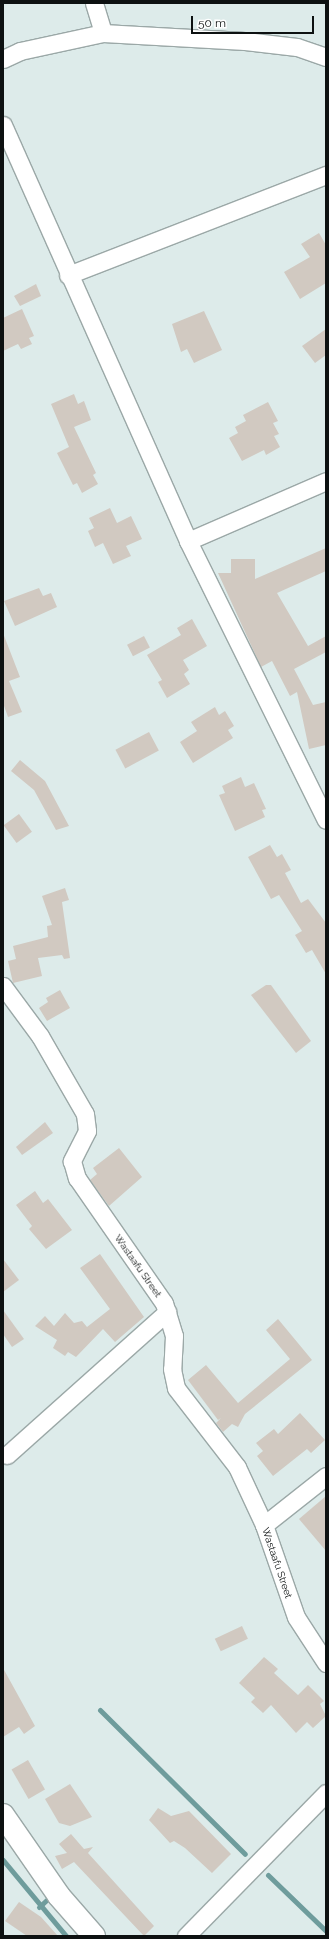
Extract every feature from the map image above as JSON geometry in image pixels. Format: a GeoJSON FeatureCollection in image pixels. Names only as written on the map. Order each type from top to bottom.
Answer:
{"type":"FeatureCollection","features":[{"type":"Feature","properties":{"kind":"main road"},"geometry":{"type":"LineString","coordinates":[[3,1815],[59,1896],[94,1936]]}},
{"type":"Feature","properties":{"kind":"street"},"geometry":{"type":"LineString","coordinates":[[94,3],[103,33]]}},
{"type":"Feature","properties":{"kind":"street"},"geometry":{"type":"LineString","coordinates":[[3,60],[20,51],[103,33],[253,42],[297,47],[326,57]]}},
{"type":"Feature","properties":{"kind":"street"},"geometry":{"type":"LineString","coordinates":[[3,125],[68,275],[188,541],[325,817]]}},
{"type":"Feature","properties":{"kind":"street"},"geometry":{"type":"LineString","coordinates":[[68,275],[326,175]]}},
{"type":"Feature","properties":{"kind":"street"},"geometry":{"type":"LineString","coordinates":[[188,541],[326,481]]}},
{"type":"Feature","properties":{"kind":"street","name":"Wastaafu Street"},"geometry":{"type":"LineString","coordinates":[[3,986],[40,1036],[85,1114],[86,1131],[72,1161],[77,1178],[167,1312],[174,1336],[172,1369],[176,1388],[237,1467],[264,1525],[296,1616],[326,1663]]}},
{"type":"Feature","properties":{"kind":"street"},"geometry":{"type":"LineString","coordinates":[[7,1455],[167,1312]]}},
{"type":"Feature","properties":{"kind":"street"},"geometry":{"type":"LineString","coordinates":[[264,1525],[326,1476]]}},
{"type":"Feature","properties":{"kind":"street"},"geometry":{"type":"LineString","coordinates":[[186,1936],[326,1793]]}},
{"type":"Feature","properties":{"kind":"building"},"geometry":{"type":"Polygon","coordinates":[[[319,233],[326,245],[326,283],[300,299],[284,272],[310,257],[301,244],[319,233]]]}},
{"type":"Feature","properties":{"kind":"building"},"geometry":{"type":"Polygon","coordinates":[[[36,284],[41,296],[20,306],[14,296],[36,284]]]}},
{"type":"Feature","properties":{"kind":"building"},"geometry":{"type":"Polygon","coordinates":[[[22,309],[34,336],[29,338],[32,344],[21,349],[18,344],[3,351],[3,318],[22,309]]]}},
{"type":"Feature","properties":{"kind":"building"},"geometry":{"type":"Polygon","coordinates":[[[204,311],[222,350],[194,363],[187,349],[181,352],[172,324],[204,311]]]}},
{"type":"Feature","properties":{"kind":"building"},"geometry":{"type":"Polygon","coordinates":[[[326,329],[326,355],[315,363],[302,346],[326,329]]]}},
{"type":"Feature","properties":{"kind":"building"},"geometry":{"type":"Polygon","coordinates":[[[74,394],[78,404],[84,401],[91,420],[74,427],[96,473],[93,475],[98,484],[82,493],[77,483],[73,485],[57,453],[69,447],[51,404],[74,394]]]}},
{"type":"Feature","properties":{"kind":"building"},"geometry":{"type":"Polygon","coordinates":[[[268,402],[278,421],[273,423],[279,434],[274,436],[280,447],[266,455],[264,450],[242,461],[229,438],[238,433],[235,427],[246,421],[243,415],[268,402]]]}},
{"type":"Feature","properties":{"kind":"building"},"geometry":{"type":"Polygon","coordinates":[[[110,508],[117,523],[131,516],[142,539],[126,546],[131,556],[113,564],[103,543],[95,547],[88,531],[94,528],[89,518],[110,508]]]}},
{"type":"Feature","properties":{"kind":"building"},"geometry":{"type":"Polygon","coordinates":[[[326,548],[326,571],[277,593],[308,646],[326,636],[326,652],[294,669],[313,705],[326,702],[326,745],[309,749],[297,692],[290,696],[272,661],[261,667],[218,573],[231,573],[231,559],[255,559],[255,579],[326,548]]]}},
{"type":"Feature","properties":{"kind":"building"},"geometry":{"type":"Polygon","coordinates":[[[39,588],[43,596],[51,593],[57,607],[15,626],[4,601],[39,588]]]}},
{"type":"Feature","properties":{"kind":"building"},"geometry":{"type":"Polygon","coordinates":[[[192,619],[207,646],[183,660],[189,670],[184,674],[190,684],[167,698],[158,682],[162,680],[147,655],[181,635],[177,628],[192,619]]]}},
{"type":"Feature","properties":{"kind":"building"},"geometry":{"type":"Polygon","coordinates":[[[3,633],[20,677],[9,681],[22,712],[8,717],[3,703],[3,633]]]}},
{"type":"Feature","properties":{"kind":"building"},"geometry":{"type":"Polygon","coordinates":[[[144,636],[150,648],[133,656],[127,645],[144,636]]]}},
{"type":"Feature","properties":{"kind":"building"},"geometry":{"type":"Polygon","coordinates":[[[215,707],[219,715],[225,711],[234,726],[228,730],[233,738],[193,763],[180,742],[197,731],[191,722],[215,707]]]}},
{"type":"Feature","properties":{"kind":"building"},"geometry":{"type":"Polygon","coordinates":[[[149,732],[159,751],[125,768],[115,750],[149,732]]]}},
{"type":"Feature","properties":{"kind":"building"},"geometry":{"type":"Polygon","coordinates":[[[20,760],[45,781],[69,826],[56,830],[34,790],[11,771],[20,760]]]}},
{"type":"Feature","properties":{"kind":"building"},"geometry":{"type":"Polygon","coordinates":[[[241,777],[245,787],[254,783],[266,809],[262,810],[265,817],[235,831],[219,795],[225,793],[222,786],[241,777]]]}},
{"type":"Feature","properties":{"kind":"building"},"geometry":{"type":"Polygon","coordinates":[[[19,814],[32,832],[17,843],[4,825],[19,814]]]}},
{"type":"Feature","properties":{"kind":"building"},"geometry":{"type":"Polygon","coordinates":[[[270,845],[277,857],[282,854],[291,870],[285,873],[301,903],[308,899],[326,923],[326,974],[312,950],[306,953],[295,935],[302,931],[279,895],[271,899],[248,857],[270,845]]]}},
{"type":"Feature","properties":{"kind":"building"},"geometry":{"type":"Polygon","coordinates":[[[65,888],[69,900],[62,902],[70,958],[64,959],[62,955],[38,958],[42,976],[13,983],[8,961],[16,959],[13,946],[48,937],[47,926],[52,925],[42,896],[65,888]]]}},
{"type":"Feature","properties":{"kind":"building"},"geometry":{"type":"Polygon","coordinates":[[[266,985],[271,985],[311,1041],[296,1053],[251,995],[266,985]]]}},
{"type":"Feature","properties":{"kind":"building"},"geometry":{"type":"Polygon","coordinates":[[[60,990],[70,1008],[47,1021],[39,1008],[48,1002],[46,998],[60,990]]]}},
{"type":"Feature","properties":{"kind":"building"},"geometry":{"type":"Polygon","coordinates":[[[45,1122],[53,1133],[22,1155],[16,1147],[45,1122]]]}},
{"type":"Feature","properties":{"kind":"building"},"geometry":{"type":"Polygon","coordinates":[[[119,1148],[142,1177],[109,1206],[90,1180],[97,1174],[93,1168],[119,1148]]]}},
{"type":"Feature","properties":{"kind":"building"},"geometry":{"type":"Polygon","coordinates":[[[35,1191],[43,1203],[48,1199],[72,1230],[46,1249],[29,1229],[32,1226],[16,1205],[35,1191]]]}},
{"type":"Feature","properties":{"kind":"building"},"geometry":{"type":"Polygon","coordinates":[[[100,1254],[144,1317],[115,1342],[103,1329],[76,1357],[68,1352],[65,1356],[53,1348],[57,1340],[35,1326],[45,1316],[54,1326],[65,1313],[74,1323],[82,1321],[87,1327],[110,1309],[80,1268],[100,1254]]]}},
{"type":"Feature","properties":{"kind":"building"},"geometry":{"type":"Polygon","coordinates":[[[3,1259],[19,1280],[3,1292],[3,1259]]]}},
{"type":"Feature","properties":{"kind":"building"},"geometry":{"type":"Polygon","coordinates":[[[3,1310],[24,1339],[12,1347],[3,1334],[3,1310]]]}},
{"type":"Feature","properties":{"kind":"building"},"geometry":{"type":"Polygon","coordinates":[[[278,1319],[312,1360],[245,1414],[238,1427],[232,1424],[223,1432],[216,1423],[221,1418],[218,1420],[188,1380],[206,1365],[238,1403],[290,1359],[266,1330],[278,1319]]]}},
{"type":"Feature","properties":{"kind":"building"},"geometry":{"type":"Polygon","coordinates":[[[300,1413],[325,1440],[311,1453],[307,1449],[273,1476],[257,1456],[263,1451],[256,1443],[274,1429],[278,1434],[300,1413]]]}},
{"type":"Feature","properties":{"kind":"building"},"geometry":{"type":"Polygon","coordinates":[[[326,1496],[326,1551],[299,1519],[326,1496]]]}},
{"type":"Feature","properties":{"kind":"building"},"geometry":{"type":"Polygon","coordinates":[[[242,1626],[248,1639],[221,1651],[215,1639],[242,1626]]]}},
{"type":"Feature","properties":{"kind":"building"},"geometry":{"type":"Polygon","coordinates":[[[264,1657],[278,1669],[274,1673],[298,1695],[308,1685],[324,1701],[320,1704],[326,1716],[313,1728],[307,1722],[296,1733],[271,1705],[263,1713],[251,1702],[255,1698],[239,1683],[264,1657]]]}},
{"type":"Feature","properties":{"kind":"building"},"geometry":{"type":"Polygon","coordinates":[[[3,1668],[35,1726],[24,1734],[19,1727],[3,1737],[3,1668]]]}},
{"type":"Feature","properties":{"kind":"building"},"geometry":{"type":"Polygon","coordinates":[[[28,1760],[45,1789],[29,1799],[12,1770],[28,1760]]]}},
{"type":"Feature","properties":{"kind":"building"},"geometry":{"type":"Polygon","coordinates":[[[70,1784],[92,1817],[70,1826],[59,1823],[45,1799],[70,1784]]]}},
{"type":"Feature","properties":{"kind":"building"},"geometry":{"type":"Polygon","coordinates":[[[158,1808],[171,1816],[189,1811],[231,1854],[212,1873],[185,1848],[174,1841],[170,1843],[149,1820],[158,1808]]]}},
{"type":"Feature","properties":{"kind":"building"},"geometry":{"type":"Polygon","coordinates":[[[71,1834],[84,1849],[93,1847],[88,1853],[154,1926],[144,1936],[74,1862],[62,1869],[55,1856],[67,1853],[59,1844],[71,1834]]]}},
{"type":"Feature","properties":{"kind":"building"},"geometry":{"type":"Polygon","coordinates":[[[19,1902],[41,1917],[58,1936],[27,1936],[5,1921],[19,1902]]]}},
{"type":"Feature","properties":{"kind":"waterway"},"geometry":{"type":"LineString","coordinates":[[100,1710],[245,1854]]}},
{"type":"Feature","properties":{"kind":"waterway"},"geometry":{"type":"LineString","coordinates":[[3,1860],[66,1936]]}},
{"type":"Feature","properties":{"kind":"waterway"},"geometry":{"type":"LineString","coordinates":[[268,1875],[326,1931]]}},
{"type":"Feature","properties":{"kind":"waterway"},"geometry":{"type":"LineString","coordinates":[[39,1907],[52,1895]]}}]}
